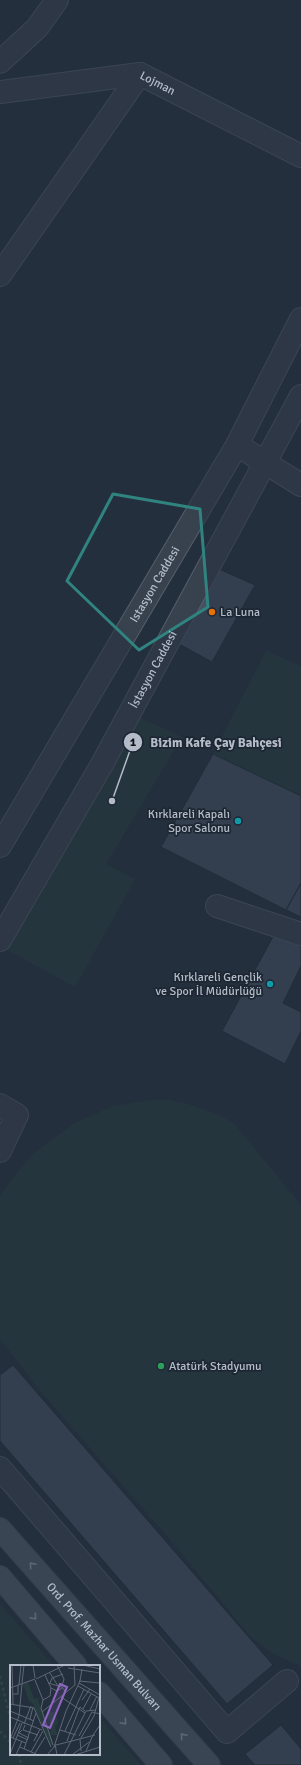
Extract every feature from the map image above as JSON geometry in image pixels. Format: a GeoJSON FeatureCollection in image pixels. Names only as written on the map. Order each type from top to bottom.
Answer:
{"type":"FeatureCollection","features":[{"type":"Feature","properties":{"kind":"main road","name":"Ord. Prof. Mazhar Usman Bulvarı"},"geometry":{"type":"LineString","coordinates":[[0,1529],[209,1765]]}},
{"type":"Feature","properties":{"kind":"main road"},"geometry":{"type":"LineString","coordinates":[[0,1577],[75,1665]]}},
{"type":"Feature","properties":{"kind":"main road"},"geometry":{"type":"LineString","coordinates":[[100,1694],[161,1765]]}},
{"type":"Feature","properties":{"kind":"street"},"geometry":{"type":"LineString","coordinates":[[0,62],[37,28],[57,0]]}},
{"type":"Feature","properties":{"kind":"street"},"geometry":{"type":"LineString","coordinates":[[0,275],[140,74]]}},
{"type":"Feature","properties":{"kind":"street","name":"Lojman"},"geometry":{"type":"LineString","coordinates":[[0,92],[140,74],[301,156]]}},
{"type":"Feature","properties":{"kind":"street","name":"Istasyon Caddesi"},"geometry":{"type":"LineString","coordinates":[[0,846],[237,445],[301,319]]}},
{"type":"Feature","properties":{"kind":"street","name":"İstasyon Caddesi"},"geometry":{"type":"LineString","coordinates":[[0,940],[101,766],[301,396]]}},
{"type":"Feature","properties":{"kind":"street"},"geometry":{"type":"LineString","coordinates":[[237,445],[301,485]]}},
{"type":"Feature","properties":{"kind":"street"},"geometry":{"type":"LineString","coordinates":[[217,906],[301,934]]}},
{"type":"Feature","properties":{"kind":"street"},"geometry":{"type":"LineString","coordinates":[[0,1105],[17,1115],[0,1150]]}},
{"type":"Feature","properties":{"kind":"street"},"geometry":{"type":"LineString","coordinates":[[0,1468],[227,1732],[287,1680]]}},
{"type":"Feature","properties":{"kind":"path"},"geometry":{"type":"LineString","coordinates":[[0,1676],[10,1718]]}},
{"type":"Feature","properties":{"kind":"path"},"geometry":{"type":"LineString","coordinates":[[0,1731],[10,1742]]}},
{"type":"Feature","properties":{"kind":"path"},"geometry":{"type":"LineString","coordinates":[[19,1755],[21,1765]]}},
{"type":"Feature","properties":{"kind":"highlighted area"},"geometry":{"type":"Polygon","coordinates":[[[113,494],[200,509],[208,607],[139,650],[67,581],[113,494]]]}},
{"type":"Feature","properties":{"kind":"green space"},"geometry":{"type":"Polygon","coordinates":[[[266,651],[301,666],[301,796],[213,754],[266,651]]]}},
{"type":"Feature","properties":{"kind":"green space"},"geometry":{"type":"Polygon","coordinates":[[[130,713],[182,737],[106,864],[135,879],[75,987],[0,946],[130,713]]]}},
{"type":"Feature","properties":{"kind":"green space","name":"Atatürk Stadyumu"},"geometry":{"type":"Polygon","coordinates":[[[152,1100],[169,1100],[185,1103],[220,1115],[236,1126],[301,1205],[301,1666],[272,1653],[250,1636],[168,1537],[42,1393],[0,1339],[0,1196],[15,1175],[34,1153],[76,1122],[114,1106],[152,1100]]]}},
{"type":"Feature","properties":{"kind":"green space"},"geometry":{"type":"Polygon","coordinates":[[[0,1604],[53,1665],[10,1665],[10,1755],[100,1755],[100,1718],[141,1765],[0,1765],[0,1604]]]}},
{"type":"Feature","properties":{"kind":"building","name":"La Luna"},"geometry":{"type":"Polygon","coordinates":[[[210,565],[255,585],[212,662],[170,639],[210,565]]]}},
{"type":"Feature","properties":{"kind":"building","name":"Kırklareli Kapalı Spor Salonu"},"geometry":{"type":"Polygon","coordinates":[[[213,754],[301,796],[301,883],[286,910],[161,847],[213,754]]]}},
{"type":"Feature","properties":{"kind":"building"},"geometry":{"type":"Polygon","coordinates":[[[301,883],[301,917],[286,910],[301,883]]]}},
{"type":"Feature","properties":{"kind":"building","name":"Kırklareli Gençlik ve Spor İl Müdürlüğü"},"geometry":{"type":"Polygon","coordinates":[[[275,933],[301,946],[301,966],[283,1003],[301,1012],[301,1031],[285,1064],[222,1031],[275,933]]]}},
{"type":"Feature","properties":{"kind":"building"},"geometry":{"type":"Polygon","coordinates":[[[13,1365],[273,1665],[227,1704],[0,1441],[0,1375],[13,1365]]]}},
{"type":"Feature","properties":{"kind":"building"},"geometry":{"type":"Polygon","coordinates":[[[281,1725],[301,1749],[301,1765],[255,1765],[245,1754],[281,1725]]]}},
{"type":"Feature","properties":{"kind":"place","name":"La Luna"},"geometry":{"type":"Point","coordinates":[212,612]}},
{"type":"Feature","properties":{"kind":"place","name":"Bizim Kafe Çay Bahçesi"},"geometry":{"type":"Point","coordinates":[112,801]}},
{"type":"Feature","properties":{"kind":"place","name":"Kırklareli Kapalı Spor Salonu"},"geometry":{"type":"Point","coordinates":[238,821]}},
{"type":"Feature","properties":{"kind":"place","name":"Kırklareli Gençlik ve Spor İl Müdürlüğü"},"geometry":{"type":"Point","coordinates":[270,984]}},
{"type":"Feature","properties":{"kind":"place","name":"Atatürk Stadyumu"},"geometry":{"type":"Point","coordinates":[161,1366]}}]}
